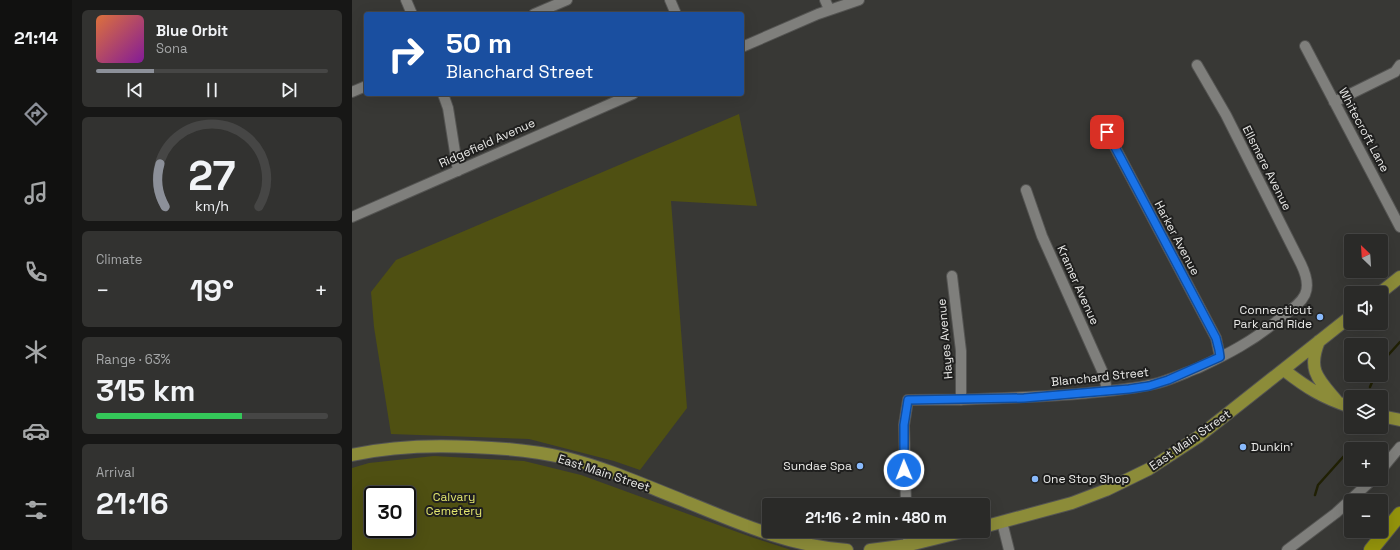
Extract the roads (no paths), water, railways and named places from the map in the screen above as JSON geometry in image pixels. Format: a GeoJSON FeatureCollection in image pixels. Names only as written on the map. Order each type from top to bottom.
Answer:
{"type":"FeatureCollection","features":[{"type":"Feature","properties":{"kind":"highway"},"geometry":{"type":"LineString","coordinates":[[1371,550],[1400,514]]}},
{"type":"Feature","properties":{"kind":"main road"},"geometry":{"type":"LineString","coordinates":[[1388,287],[1400,277]]}},
{"type":"Feature","properties":{"kind":"main road","name":"East Main Street"},"geometry":{"type":"LineString","coordinates":[[990,525],[1057,508],[1090,497],[1149,469],[1198,438],[1344,321]]}},
{"type":"Feature","properties":{"kind":"main road"},"geometry":{"type":"LineString","coordinates":[[1319,341],[1314,354],[1314,367],[1320,381],[1338,403]]}},
{"type":"Feature","properties":{"kind":"main road"},"geometry":{"type":"LineString","coordinates":[[1284,370],[1311,390],[1344,405]]}},
{"type":"Feature","properties":{"kind":"main road"},"geometry":{"type":"LineString","coordinates":[[1388,417],[1400,420]]}},
{"type":"Feature","properties":{"kind":"main road","name":"East Main Street"},"geometry":{"type":"LineString","coordinates":[[352,455],[396,448],[446,446],[509,449],[554,456],[576,461],[602,470],[774,536],[806,545],[847,550]]}},
{"type":"Feature","properties":{"kind":"main road"},"geometry":{"type":"LineString","coordinates":[[870,550],[909,545],[938,538]]}},
{"type":"Feature","properties":{"kind":"street"},"geometry":{"type":"LineString","coordinates":[[406,0],[411,12]]}},
{"type":"Feature","properties":{"kind":"street"},"geometry":{"type":"LineString","coordinates":[[539,12],[568,0]]}},
{"type":"Feature","properties":{"kind":"street"},"geometry":{"type":"LineString","coordinates":[[670,0],[675,12]]}},
{"type":"Feature","properties":{"kind":"street"},"geometry":{"type":"LineString","coordinates":[[744,46],[827,5],[858,0]]}},
{"type":"Feature","properties":{"kind":"street","name":"Whitecroft Lane"},"geometry":{"type":"LineString","coordinates":[[1305,46],[1400,227]]}},
{"type":"Feature","properties":{"kind":"street","name":"Ellsmere Avenue"},"geometry":{"type":"LineString","coordinates":[[1197,65],[1226,115],[1301,264],[1306,275],[1308,285]]}},
{"type":"Feature","properties":{"kind":"street"},"geometry":{"type":"LineString","coordinates":[[1334,102],[1395,72],[1400,65]]}},
{"type":"Feature","properties":{"kind":"street"},"geometry":{"type":"LineString","coordinates":[[352,92],[364,87]]}},
{"type":"Feature","properties":{"kind":"street"},"geometry":{"type":"LineString","coordinates":[[444,96],[448,108],[458,171]]}},
{"type":"Feature","properties":{"kind":"street","name":"Ridgefield Avenue"},"geometry":{"type":"LineString","coordinates":[[352,217],[628,96]]}},
{"type":"Feature","properties":{"kind":"street","name":"Harker Avenue"},"geometry":{"type":"LineString","coordinates":[[1107,132],[1216,338],[1220,357]]}},
{"type":"Feature","properties":{"kind":"street","name":"Kramer Avenue"},"geometry":{"type":"LineString","coordinates":[[1026,190],[1042,236],[1104,375],[1107,391]]}},
{"type":"Feature","properties":{"kind":"street","name":"Hayes Avenue"},"geometry":{"type":"LineString","coordinates":[[952,276],[961,351],[961,400]]}},
{"type":"Feature","properties":{"kind":"street","name":"Blanchard Street"},"geometry":{"type":"LineString","coordinates":[[906,498],[904,425],[908,400],[1024,398],[1139,388],[1159,383],[1181,375],[1220,357],[1255,338],[1302,300],[1307,292],[1308,285]]}},
{"type":"Feature","properties":{"kind":"street"},"geometry":{"type":"LineString","coordinates":[[1388,462],[1400,447]]}},
{"type":"Feature","properties":{"kind":"street"},"geometry":{"type":"LineString","coordinates":[[1287,550],[1336,513],[1365,486]]}},
{"type":"Feature","properties":{"kind":"street"},"geometry":{"type":"LineString","coordinates":[[1002,522],[1009,550]]}},
{"type":"Feature","properties":{"kind":"street"},"geometry":{"type":"LineString","coordinates":[[908,538],[909,545]]}},
{"type":"Feature","properties":{"kind":"waterway"},"geometry":{"type":"LineString","coordinates":[[1388,355],[1400,342]]}},
{"type":"Feature","properties":{"kind":"waterway"},"geometry":{"type":"LineString","coordinates":[[1370,387],[1372,382]]}},
{"type":"Feature","properties":{"kind":"waterway"},"geometry":{"type":"LineString","coordinates":[[1315,495],[1318,485],[1344,456]]}},
{"type":"Feature","properties":{"kind":"place","name":"Connecticut Park and Ride"},"geometry":{"type":"Point","coordinates":[1320,317]}},
{"type":"Feature","properties":{"kind":"place","name":"Dunkin'"},"geometry":{"type":"Point","coordinates":[1243,447]}},
{"type":"Feature","properties":{"kind":"place","name":"Sundae Spa"},"geometry":{"type":"Point","coordinates":[860,466]}},
{"type":"Feature","properties":{"kind":"place","name":"One Stop Shop"},"geometry":{"type":"Point","coordinates":[1035,479]}},
{"type":"Feature","properties":{"kind":"park label","name":"Calvary Cemetery"},"geometry":{"type":"Point","coordinates":[454,504]}}]}
